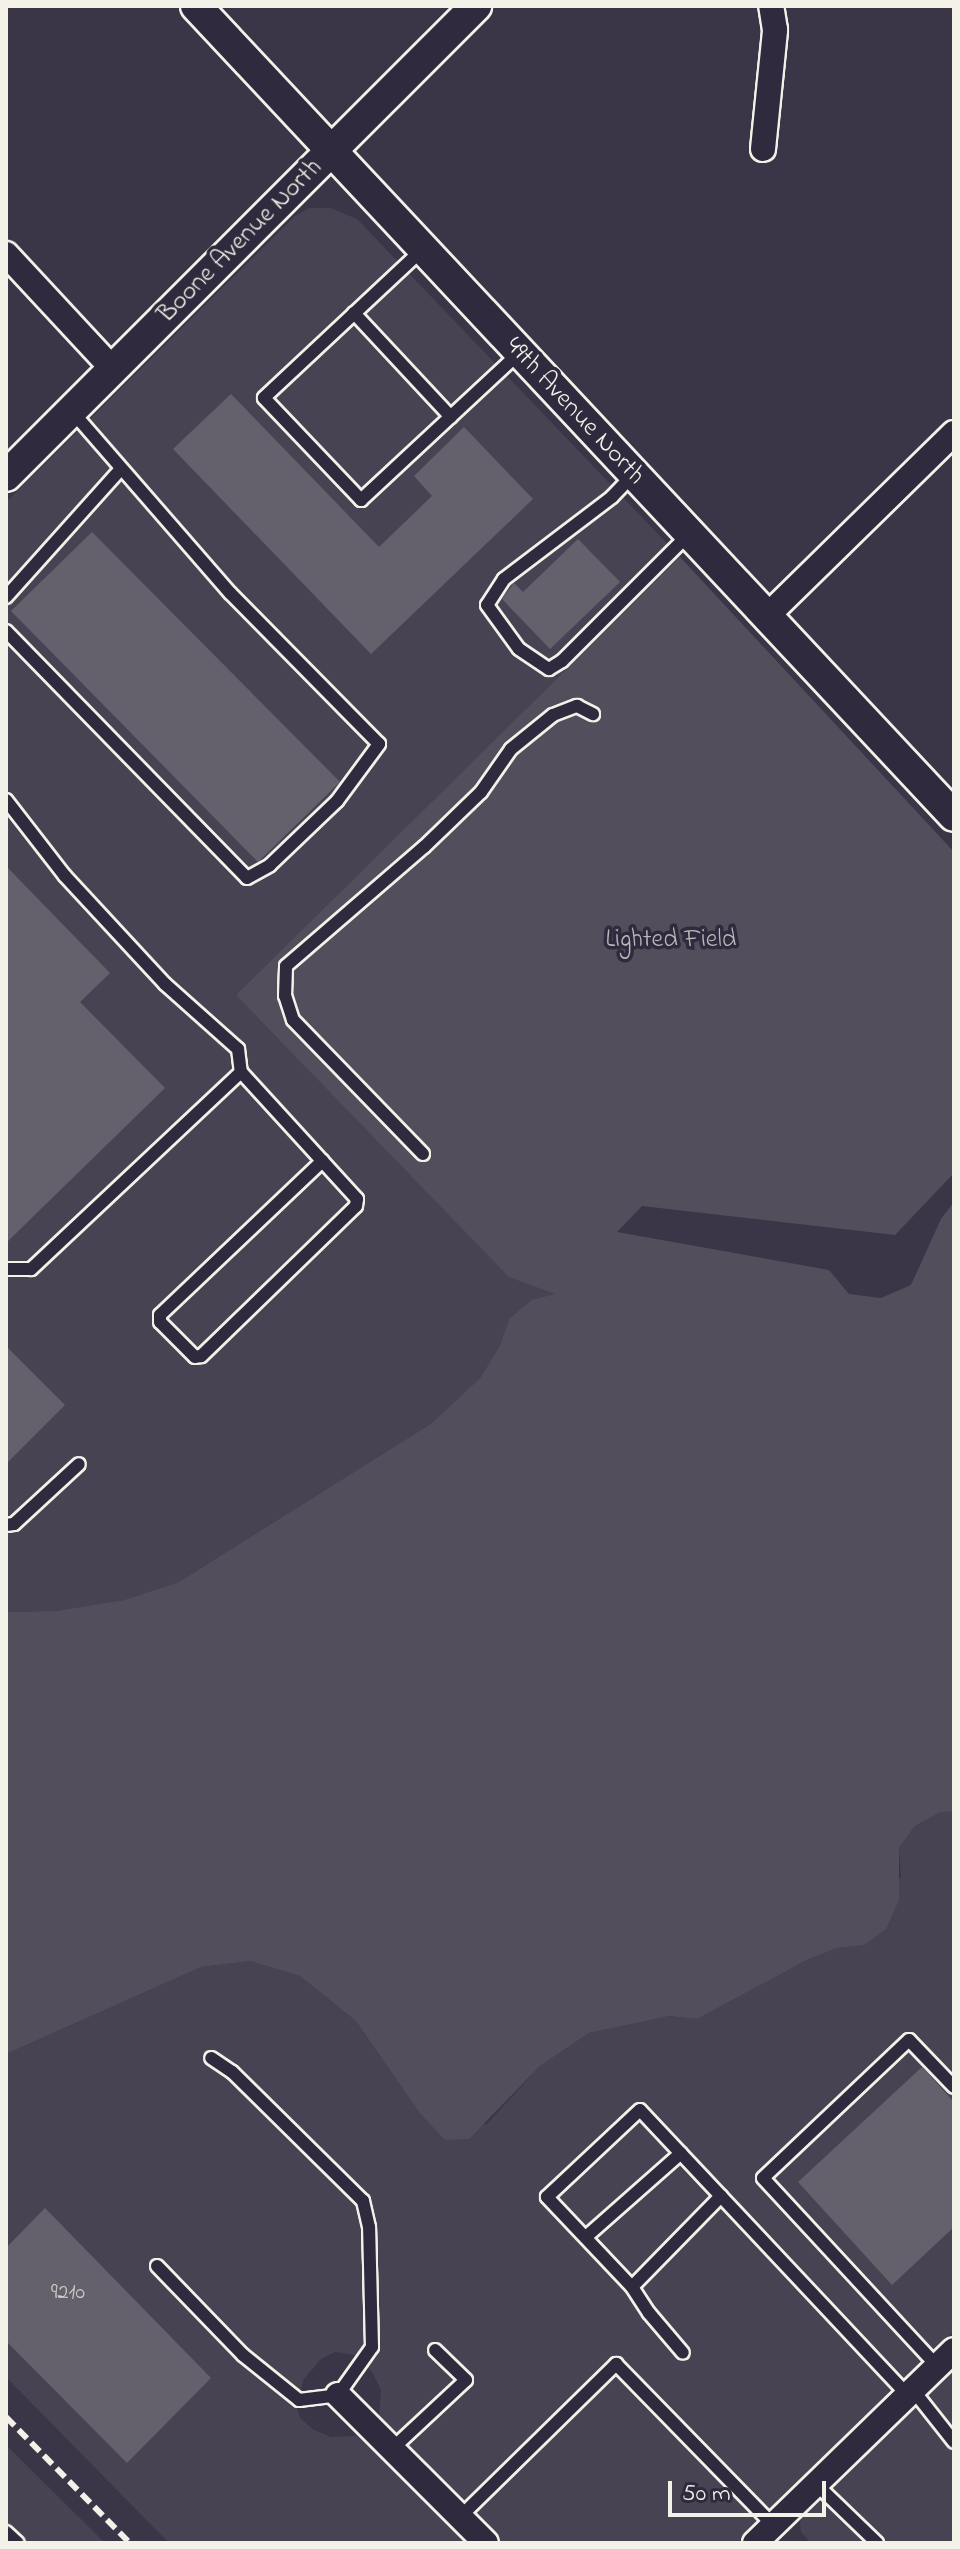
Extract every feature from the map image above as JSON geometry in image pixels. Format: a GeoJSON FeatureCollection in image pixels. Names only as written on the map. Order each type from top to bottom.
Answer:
{"type":"FeatureCollection","features":[{"type":"Feature","properties":{"kind":"street","name":"49th Avenue North"},"geometry":{"type":"LineString","coordinates":[[196,6],[954,816]]}},
{"type":"Feature","properties":{"kind":"street","name":"Boone Avenue North"},"geometry":{"type":"LineString","coordinates":[[6,476],[476,6]]}},
{"type":"Feature","properties":{"kind":"street"},"geometry":{"type":"LineString","coordinates":[[763,149],[775,30],[771,6]]}},
{"type":"Feature","properties":{"kind":"street"},"geometry":{"type":"LineString","coordinates":[[6,254],[112,368]]}},
{"type":"Feature","properties":{"kind":"street"},"geometry":{"type":"LineString","coordinates":[[766,617],[954,433]]}},
{"type":"Feature","properties":{"kind":"street"},"geometry":{"type":"LineString","coordinates":[[755,2543],[782,2534],[816,2484],[946,2358]]}},
{"type":"Feature","properties":{"kind":"street"},"geometry":{"type":"LineString","coordinates":[[338,2395],[486,2543]]}},
{"type":"Feature","properties":{"kind":"lane"},"geometry":{"type":"LineString","coordinates":[[423,249],[264,398],[361,500],[519,353]]}},
{"type":"Feature","properties":{"kind":"lane"},"geometry":{"type":"LineString","coordinates":[[354,313],[451,417]]}},
{"type":"Feature","properties":{"kind":"lane"},"geometry":{"type":"LineString","coordinates":[[6,631],[247,878],[270,865],[337,801],[379,744],[230,593],[71,410]]}},
{"type":"Feature","properties":{"kind":"lane"},"geometry":{"type":"LineString","coordinates":[[6,597],[121,469]]}},
{"type":"Feature","properties":{"kind":"lane"},"geometry":{"type":"LineString","coordinates":[[634,474],[612,497],[504,579],[487,605],[519,649],[549,669],[562,661],[689,534]]}},
{"type":"Feature","properties":{"kind":"lane"},"geometry":{"type":"LineString","coordinates":[[423,1154],[293,1020],[285,996],[286,966],[424,847],[481,792],[511,749],[553,715],[577,706],[593,714]]}},
{"type":"Feature","properties":{"kind":"lane"},"geometry":{"type":"LineString","coordinates":[[6,800],[65,876],[165,984],[238,1049],[241,1072],[357,1199],[356,1206],[201,1356],[195,1357],[160,1322],[160,1315],[322,1161]]}},
{"type":"Feature","properties":{"kind":"lane"},"geometry":{"type":"LineString","coordinates":[[6,1269],[31,1269],[241,1072]]}},
{"type":"Feature","properties":{"kind":"lane"},"geometry":{"type":"LineString","coordinates":[[6,1525],[14,1524],[79,1464]]}},
{"type":"Feature","properties":{"kind":"lane"},"geometry":{"type":"LineString","coordinates":[[946,2358],[763,2178],[909,2040],[954,2087]]}},
{"type":"Feature","properties":{"kind":"lane"},"geometry":{"type":"LineString","coordinates":[[157,2266],[243,2355],[299,2400],[338,2395],[372,2347],[369,2227],[363,2201],[232,2072],[211,2058]]}},
{"type":"Feature","properties":{"kind":"lane"},"geometry":{"type":"LineString","coordinates":[[683,2353],[649,2313],[632,2287],[547,2197],[640,2110],[911,2392],[954,2442]]}},
{"type":"Feature","properties":{"kind":"lane"},"geometry":{"type":"LineString","coordinates":[[587,2236],[681,2153]]}},
{"type":"Feature","properties":{"kind":"lane"},"geometry":{"type":"LineString","coordinates":[[632,2287],[721,2196]]}},
{"type":"Feature","properties":{"kind":"lane"},"geometry":{"type":"LineString","coordinates":[[392,2449],[466,2380],[435,2350]]}},
{"type":"Feature","properties":{"kind":"lane"},"geometry":{"type":"LineString","coordinates":[[460,2517],[616,2364],[782,2534]]}},
{"type":"Feature","properties":{"kind":"lane"},"geometry":{"type":"LineString","coordinates":[[816,2484],[877,2543]]}},
{"type":"Feature","properties":{"kind":"lane"},"geometry":{"type":"LineString","coordinates":[[6,2532],[18,2543]]}},
{"type":"Feature","properties":{"kind":"shaded area"},"geometry":{"type":"Polygon","coordinates":[[[309,208],[331,208],[357,219],[680,557],[236,995],[556,1294],[511,1318],[500,1345],[481,1377],[432,1423],[179,1582],[124,1600],[56,1611],[6,1612],[6,502],[295,216],[309,208]]]}},
{"type":"Feature","properties":{"kind":"shaded area"},"geometry":{"type":"Polygon","coordinates":[[[940,1811],[954,1811],[954,2331],[737,2543],[500,2543],[385,2426],[379,2416],[381,2390],[372,2372],[355,2355],[335,2352],[321,2359],[304,2379],[296,2405],[300,2418],[314,2430],[331,2437],[356,2436],[366,2443],[468,2543],[169,2543],[6,2377],[6,2054],[201,1967],[250,1961],[300,1976],[356,2021],[419,2112],[487,2124],[540,2066],[589,2033],[669,2016],[697,2019],[807,1960],[837,1948],[864,1945],[901,1876],[899,1848],[915,1826],[940,1811]]]}},
{"type":"Feature","properties":{"kind":"shaded area"},"geometry":{"type":"Polygon","coordinates":[[[954,2370],[954,2543],[811,2543],[801,2532],[800,2522],[806,2513],[954,2370]]]}},
{"type":"Feature","properties":{"kind":"shaded area"},"geometry":{"type":"Polygon","coordinates":[[[6,2445],[105,2543],[6,2543],[6,2445]]]}},
{"type":"Feature","properties":{"kind":"green space","name":"Lighted Field"},"geometry":{"type":"Polygon","coordinates":[[[680,557],[954,852],[954,1173],[895,1235],[642,1206],[617,1232],[829,1270],[849,1294],[881,1298],[911,1285],[941,1219],[954,1202],[954,1811],[940,1812],[915,1826],[899,1848],[899,1900],[886,1929],[864,1945],[837,1948],[807,1960],[697,2019],[669,2016],[589,2033],[540,2066],[469,2139],[445,2140],[419,2112],[356,2021],[300,1976],[250,1961],[201,1967],[6,2054],[6,1612],[56,1611],[124,1600],[179,1582],[432,1423],[481,1377],[500,1345],[510,1318],[532,1300],[555,1294],[509,1277],[236,995],[680,557]]]}},
{"type":"Feature","properties":{"kind":"building"},"geometry":{"type":"Polygon","coordinates":[[[231,394],[379,547],[432,496],[414,476],[464,427],[533,499],[371,654],[173,449],[231,394]]]}},
{"type":"Feature","properties":{"kind":"building"},"geometry":{"type":"Polygon","coordinates":[[[92,532],[340,782],[258,862],[11,611],[92,532]]]}},
{"type":"Feature","properties":{"kind":"building"},"geometry":{"type":"Polygon","coordinates":[[[578,539],[620,582],[550,649],[502,599],[514,583],[523,592],[578,539]]]}},
{"type":"Feature","properties":{"kind":"building"},"geometry":{"type":"Polygon","coordinates":[[[6,866],[110,973],[80,1002],[165,1088],[6,1243],[6,866]]]}},
{"type":"Feature","properties":{"kind":"building"},"geometry":{"type":"Polygon","coordinates":[[[6,1346],[65,1405],[6,1464],[6,1346]]]}},
{"type":"Feature","properties":{"kind":"building"},"geometry":{"type":"Polygon","coordinates":[[[922,2067],[954,2102],[954,2227],[892,2285],[798,2182],[922,2067]]]}},
{"type":"Feature","properties":{"kind":"building"},"geometry":{"type":"Polygon","coordinates":[[[45,2208],[211,2378],[127,2463],[6,2341],[6,2248],[45,2208]]]}},
{"type":"Feature","properties":{"kind":"railway"},"geometry":{"type":"LineString","coordinates":[[6,2417],[130,2543]]}}]}
